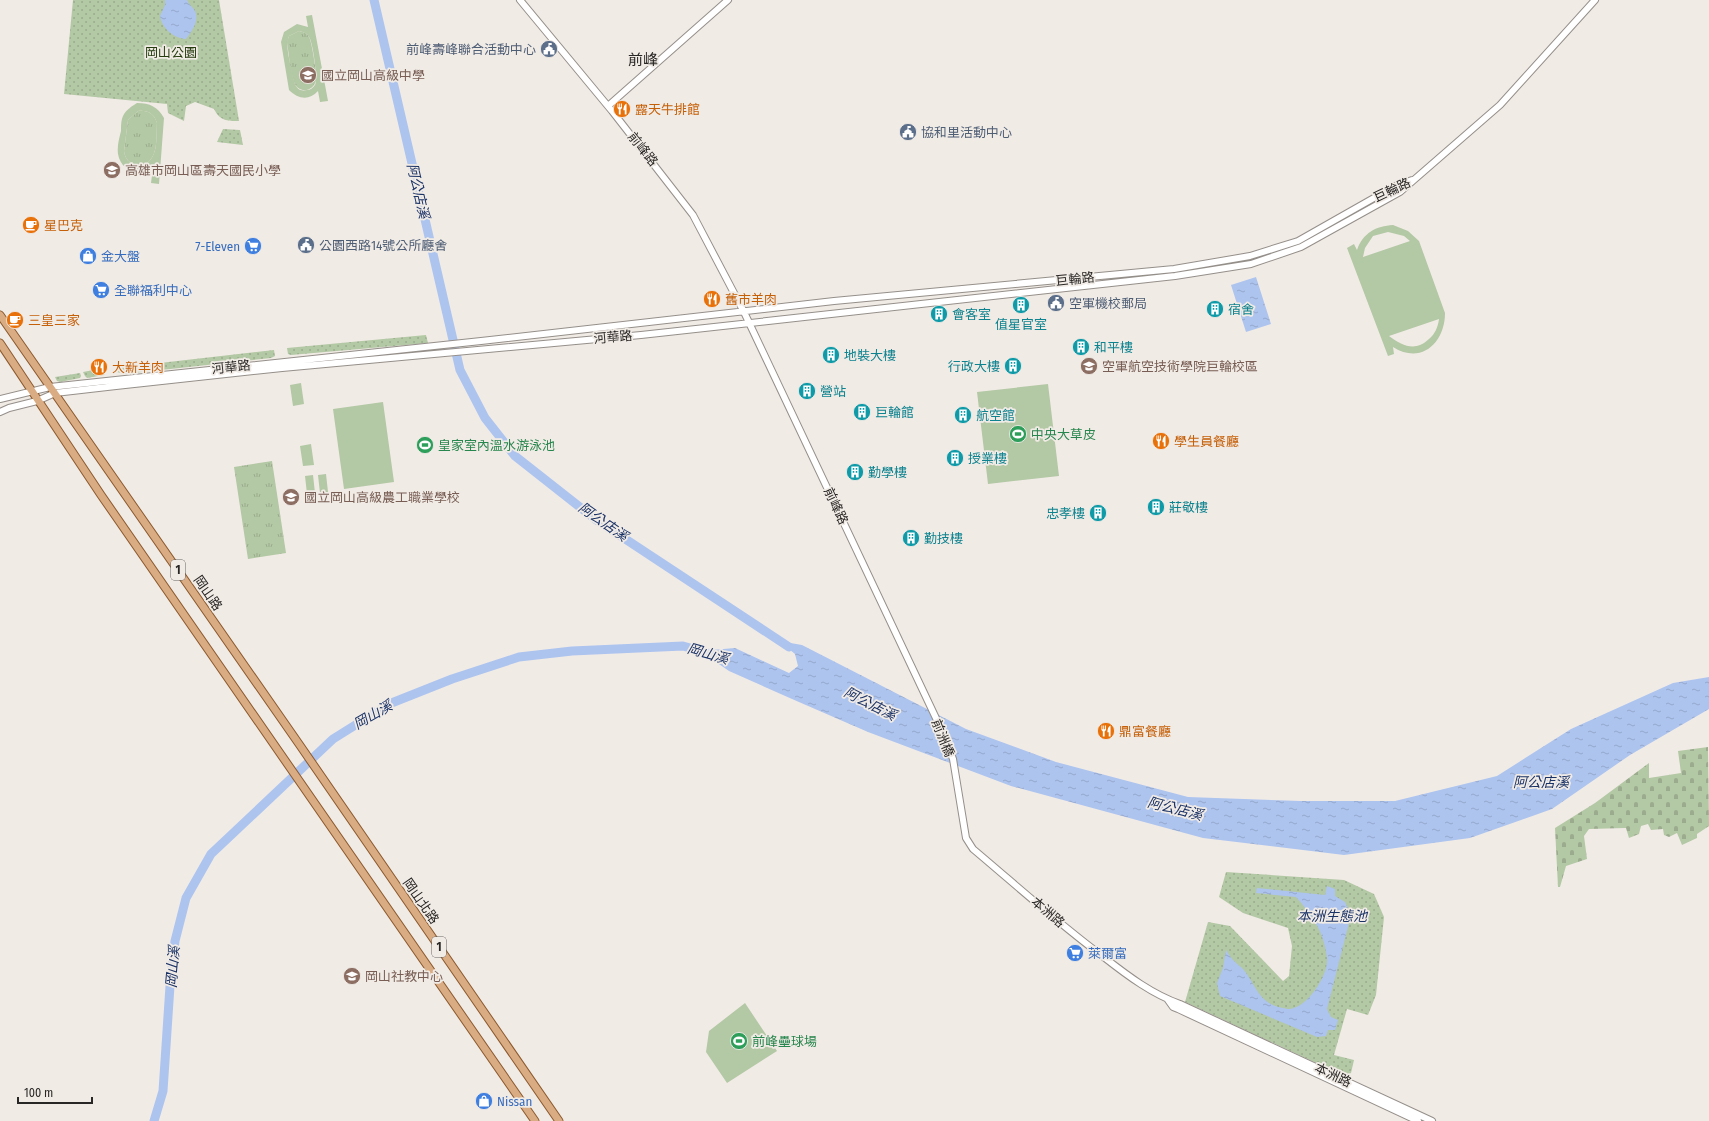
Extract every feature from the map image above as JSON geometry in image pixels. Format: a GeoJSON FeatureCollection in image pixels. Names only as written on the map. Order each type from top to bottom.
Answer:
{"type":"FeatureCollection","features":[{"type":"Feature","properties":{"kind":"main road","name":"1"},"geometry":{"type":"LineString","coordinates":[[0,315],[55,394]]}},
{"type":"Feature","properties":{"kind":"main road","name":"1"},"geometry":{"type":"LineString","coordinates":[[0,343],[37,401],[535,1121]]}},
{"type":"Feature","properties":{"kind":"main road","name":"岡山路"},"geometry":{"type":"LineString","coordinates":[[55,394],[319,773]]}},
{"type":"Feature","properties":{"kind":"main road","name":"岡山北路"},"geometry":{"type":"LineString","coordinates":[[319,773],[559,1121]]}},
{"type":"Feature","properties":{"kind":"street","name":"前峰路"},"geometry":{"type":"LineString","coordinates":[[520,0],[608,106],[693,215],[744,312],[922,690]]}},
{"type":"Feature","properties":{"kind":"street"},"geometry":{"type":"LineString","coordinates":[[608,106],[728,0]]}},
{"type":"Feature","properties":{"kind":"street"},"geometry":{"type":"LineString","coordinates":[[1416,179],[1500,105],[1595,0]]}},
{"type":"Feature","properties":{"kind":"street","name":"巨輪路"},"geometry":{"type":"LineString","coordinates":[[744,312],[834,301],[1174,269],[1250,256],[1298,241],[1396,186],[1416,179]]}},
{"type":"Feature","properties":{"kind":"street","name":"巨輪路"},"geometry":{"type":"LineString","coordinates":[[748,323],[1168,277],[1251,264],[1301,247],[1400,192],[1416,179]]}},
{"type":"Feature","properties":{"kind":"street","name":"河華路"},"geometry":{"type":"LineString","coordinates":[[0,399],[50,387],[744,312]]}},
{"type":"Feature","properties":{"kind":"street","name":"河華路"},"geometry":{"type":"LineString","coordinates":[[0,412],[55,394],[277,368],[748,323]]}},
{"type":"Feature","properties":{"kind":"street","name":"前洲橋"},"geometry":{"type":"LineString","coordinates":[[922,690],[943,733],[952,759],[960,800]]}},
{"type":"Feature","properties":{"kind":"street","name":"本洲路"},"geometry":{"type":"LineString","coordinates":[[960,800],[962,822],[966,838],[974,849],[1076,936],[1133,979],[1168,1000],[1180,1004],[1432,1121]]}},
{"type":"Feature","properties":{"kind":"street","name":"本洲路"},"geometry":{"type":"LineString","coordinates":[[1168,1000],[1173,1007],[1418,1121]]}},
{"type":"Feature","properties":{"kind":"green space","name":"岡山公園"},"geometry":{"type":"Polygon","coordinates":[[[73,0],[219,0],[239,121],[224,120],[216,113],[214,109],[195,102],[186,106],[184,121],[168,113],[167,104],[64,94],[73,0]]]}},
{"type":"Feature","properties":{"kind":"green space"},"geometry":{"type":"Polygon","coordinates":[[[312,15],[328,101],[320,102],[318,91],[311,96],[304,98],[292,93],[289,90],[281,42],[284,32],[297,24],[308,27],[306,16],[312,15]],[[299,31],[289,36],[289,59],[296,86],[300,90],[309,90],[315,85],[316,82],[311,40],[305,33],[299,31]]]}},
{"type":"Feature","properties":{"kind":"green space"},"geometry":{"type":"Polygon","coordinates":[[[299,31],[303,32],[309,37],[316,72],[315,84],[306,90],[302,90],[296,86],[294,82],[287,42],[289,36],[299,31]]]}},
{"type":"Feature","properties":{"kind":"green space"},"geometry":{"type":"Polygon","coordinates":[[[137,103],[153,106],[164,118],[159,184],[151,183],[153,168],[142,171],[131,170],[123,165],[118,154],[118,142],[122,118],[127,110],[137,103]],[[138,111],[128,120],[124,151],[126,158],[130,162],[142,166],[151,159],[154,154],[156,148],[157,123],[152,115],[138,111]]]}},
{"type":"Feature","properties":{"kind":"green space"},"geometry":{"type":"Polygon","coordinates":[[[138,111],[150,113],[157,123],[156,148],[154,154],[147,163],[142,166],[130,162],[126,158],[124,151],[128,120],[138,111]]]}},
{"type":"Feature","properties":{"kind":"green space"},"geometry":{"type":"Polygon","coordinates":[[[223,129],[240,130],[243,145],[217,142],[223,129]]]}},
{"type":"Feature","properties":{"kind":"green space"},"geometry":{"type":"Polygon","coordinates":[[[1393,225],[1408,231],[1419,241],[1445,313],[1441,334],[1430,348],[1422,352],[1413,354],[1403,352],[1393,347],[1394,354],[1388,356],[1347,248],[1354,244],[1357,250],[1367,235],[1376,229],[1393,225]],[[1388,232],[1373,236],[1365,248],[1363,257],[1410,241],[1404,236],[1388,232]],[[1439,319],[1389,336],[1404,345],[1419,345],[1424,343],[1433,335],[1437,328],[1439,319]]]}},
{"type":"Feature","properties":{"kind":"green space"},"geometry":{"type":"Polygon","coordinates":[[[426,335],[428,343],[291,355],[288,354],[287,348],[426,335]]]}},
{"type":"Feature","properties":{"kind":"green space"},"geometry":{"type":"Polygon","coordinates":[[[274,350],[275,356],[271,358],[124,374],[117,372],[116,368],[274,350]]]}},
{"type":"Feature","properties":{"kind":"green space"},"geometry":{"type":"Polygon","coordinates":[[[104,368],[104,375],[87,378],[83,372],[104,368]]]}},
{"type":"Feature","properties":{"kind":"green space"},"geometry":{"type":"Polygon","coordinates":[[[80,373],[80,378],[60,382],[57,381],[55,377],[80,373]]]}},
{"type":"Feature","properties":{"kind":"green space"},"geometry":{"type":"Polygon","coordinates":[[[301,383],[304,404],[293,406],[290,385],[301,383]]]}},
{"type":"Feature","properties":{"kind":"green space","name":"中央大草皮"},"geometry":{"type":"Polygon","coordinates":[[[1048,384],[1059,476],[988,484],[977,392],[1048,384]]]}},
{"type":"Feature","properties":{"kind":"green space"},"geometry":{"type":"Polygon","coordinates":[[[383,402],[394,482],[344,489],[333,409],[383,402]]]}},
{"type":"Feature","properties":{"kind":"green space"},"geometry":{"type":"Polygon","coordinates":[[[311,444],[314,465],[303,466],[300,446],[311,444]]]}},
{"type":"Feature","properties":{"kind":"green space"},"geometry":{"type":"Polygon","coordinates":[[[272,461],[286,553],[248,559],[234,467],[272,461]]]}},
{"type":"Feature","properties":{"kind":"green space"},"geometry":{"type":"Polygon","coordinates":[[[326,474],[328,492],[320,493],[318,475],[326,474]]]}},
{"type":"Feature","properties":{"kind":"green space"},"geometry":{"type":"Polygon","coordinates":[[[313,475],[315,493],[307,494],[305,476],[313,475]]]}},
{"type":"Feature","properties":{"kind":"green space"},"geometry":{"type":"Polygon","coordinates":[[[1708,747],[1709,826],[1697,834],[1697,838],[1682,845],[1677,833],[1669,837],[1664,835],[1663,829],[1651,830],[1648,824],[1641,826],[1639,834],[1629,838],[1626,828],[1589,829],[1584,836],[1587,859],[1566,866],[1560,887],[1558,887],[1555,828],[1595,803],[1649,763],[1649,778],[1681,773],[1678,751],[1708,747]]]}},
{"type":"Feature","properties":{"kind":"green space"},"geometry":{"type":"Polygon","coordinates":[[[1226,872],[1344,880],[1374,894],[1384,917],[1376,995],[1368,1015],[1347,1009],[1334,1055],[1354,1060],[1351,1073],[1344,1076],[1185,1002],[1208,922],[1230,926],[1283,981],[1289,976],[1292,946],[1288,928],[1243,913],[1219,897],[1226,872]]]}},
{"type":"Feature","properties":{"kind":"green space","name":"前峰壘球場"},"geometry":{"type":"Polygon","coordinates":[[[745,1003],[777,1051],[727,1083],[706,1052],[709,1031],[745,1003]]]}},
{"type":"Feature","properties":{"kind":"water"},"geometry":{"type":"Polygon","coordinates":[[[165,0],[187,0],[193,8],[196,20],[186,39],[177,37],[169,32],[163,25],[160,16],[165,5],[165,0]]]}},
{"type":"Feature","properties":{"kind":"water"},"geometry":{"type":"Polygon","coordinates":[[[1256,277],[1271,324],[1246,332],[1231,285],[1256,277]]]}},
{"type":"Feature","properties":{"kind":"water","name":"阿公店溪"},"geometry":{"type":"Polygon","coordinates":[[[779,641],[802,645],[966,729],[1056,762],[1188,797],[1301,801],[1395,801],[1497,776],[1571,729],[1673,683],[1709,677],[1709,709],[1630,755],[1552,809],[1470,838],[1344,855],[1203,838],[1011,786],[868,732],[729,671],[700,651],[735,648],[789,673],[798,666],[795,654],[779,641]]]}},
{"type":"Feature","properties":{"kind":"water","name":"本洲生態池"},"geometry":{"type":"Polygon","coordinates":[[[1327,886],[1335,889],[1335,896],[1345,902],[1351,915],[1327,1009],[1331,1017],[1338,1020],[1335,1030],[1328,1030],[1326,1036],[1317,1037],[1220,996],[1217,983],[1223,968],[1226,950],[1246,973],[1264,999],[1269,1003],[1275,1006],[1290,1009],[1297,1007],[1310,996],[1321,981],[1327,965],[1326,949],[1317,925],[1296,897],[1256,893],[1257,888],[1325,895],[1327,886]]]}},
{"type":"Feature","properties":{"kind":"waterway","name":"阿公店溪"},"geometry":{"type":"LineString","coordinates":[[374,0],[460,370],[485,418],[515,456],[595,519],[789,647]]}},
{"type":"Feature","properties":{"kind":"waterway","name":"岡山溪"},"geometry":{"type":"LineString","coordinates":[[154,1121],[163,1091],[170,986],[175,941],[186,898],[211,854],[333,739],[389,704],[452,679],[519,657],[572,651],[683,646],[711,654]]}},
{"type":"Feature","properties":{"kind":"place","name":"前峰壽峰聯合活動中心"},"geometry":{"type":"Point","coordinates":[549,49]}},
{"type":"Feature","properties":{"kind":"place","name":"國立岡山高級中學"},"geometry":{"type":"Point","coordinates":[308,75]}},
{"type":"Feature","properties":{"kind":"place","name":"露天牛排館"},"geometry":{"type":"Point","coordinates":[622,109]}},
{"type":"Feature","properties":{"kind":"place","name":"協和里活動中心"},"geometry":{"type":"Point","coordinates":[908,132]}},
{"type":"Feature","properties":{"kind":"place","name":"高雄市岡山區壽天國民小學"},"geometry":{"type":"Point","coordinates":[112,170]}},
{"type":"Feature","properties":{"kind":"place","name":"星巴克"},"geometry":{"type":"Point","coordinates":[31,225]}},
{"type":"Feature","properties":{"kind":"place","name":"公園西路14號公所廳舍"},"geometry":{"type":"Point","coordinates":[306,245]}},
{"type":"Feature","properties":{"kind":"place","name":"7-Eleven"},"geometry":{"type":"Point","coordinates":[253,246]}},
{"type":"Feature","properties":{"kind":"place","name":"金大盤"},"geometry":{"type":"Point","coordinates":[88,256]}},
{"type":"Feature","properties":{"kind":"place","name":"全聯福利中心"},"geometry":{"type":"Point","coordinates":[101,290]}},
{"type":"Feature","properties":{"kind":"place","name":"舊市羊肉"},"geometry":{"type":"Point","coordinates":[712,299]}},
{"type":"Feature","properties":{"kind":"place","name":"空軍機校郵局"},"geometry":{"type":"Point","coordinates":[1056,303]}},
{"type":"Feature","properties":{"kind":"place","name":"值星官室"},"geometry":{"type":"Point","coordinates":[1021,305]}},
{"type":"Feature","properties":{"kind":"place","name":"宿舍"},"geometry":{"type":"Point","coordinates":[1215,309]}},
{"type":"Feature","properties":{"kind":"place","name":"會客室"},"geometry":{"type":"Point","coordinates":[939,314]}},
{"type":"Feature","properties":{"kind":"place","name":"三皇三家"},"geometry":{"type":"Point","coordinates":[15,320]}},
{"type":"Feature","properties":{"kind":"place","name":"和平樓"},"geometry":{"type":"Point","coordinates":[1081,347]}},
{"type":"Feature","properties":{"kind":"place","name":"地裝大樓"},"geometry":{"type":"Point","coordinates":[831,355]}},
{"type":"Feature","properties":{"kind":"place","name":"行政大樓"},"geometry":{"type":"Point","coordinates":[1013,366]}},
{"type":"Feature","properties":{"kind":"place","name":"空軍航空技術學院巨輪校區"},"geometry":{"type":"Point","coordinates":[1089,366]}},
{"type":"Feature","properties":{"kind":"place","name":"大新羊肉"},"geometry":{"type":"Point","coordinates":[99,367]}},
{"type":"Feature","properties":{"kind":"place","name":"營站"},"geometry":{"type":"Point","coordinates":[807,391]}},
{"type":"Feature","properties":{"kind":"place","name":"巨輪館"},"geometry":{"type":"Point","coordinates":[862,412]}},
{"type":"Feature","properties":{"kind":"place","name":"航空館"},"geometry":{"type":"Point","coordinates":[963,415]}},
{"type":"Feature","properties":{"kind":"place","name":"中央大草皮"},"geometry":{"type":"Point","coordinates":[1018,434]}},
{"type":"Feature","properties":{"kind":"place","name":"學生員餐廳"},"geometry":{"type":"Point","coordinates":[1161,441]}},
{"type":"Feature","properties":{"kind":"place","name":"皇家室內溫水游泳池"},"geometry":{"type":"Point","coordinates":[425,445]}},
{"type":"Feature","properties":{"kind":"place","name":"授業樓"},"geometry":{"type":"Point","coordinates":[955,458]}},
{"type":"Feature","properties":{"kind":"place","name":"勤學樓"},"geometry":{"type":"Point","coordinates":[855,472]}},
{"type":"Feature","properties":{"kind":"place","name":"國立岡山高級農工職業學校"},"geometry":{"type":"Point","coordinates":[291,497]}},
{"type":"Feature","properties":{"kind":"place","name":"莊敬樓"},"geometry":{"type":"Point","coordinates":[1156,507]}},
{"type":"Feature","properties":{"kind":"place","name":"忠孝樓"},"geometry":{"type":"Point","coordinates":[1098,513]}},
{"type":"Feature","properties":{"kind":"place","name":"勤技樓"},"geometry":{"type":"Point","coordinates":[911,538]}},
{"type":"Feature","properties":{"kind":"place","name":"鼎富餐廳"},"geometry":{"type":"Point","coordinates":[1106,731]}},
{"type":"Feature","properties":{"kind":"place","name":"萊爾富"},"geometry":{"type":"Point","coordinates":[1075,953]}},
{"type":"Feature","properties":{"kind":"place","name":"岡山社教中心"},"geometry":{"type":"Point","coordinates":[352,976]}},
{"type":"Feature","properties":{"kind":"place","name":"前峰壘球場"},"geometry":{"type":"Point","coordinates":[739,1041]}},
{"type":"Feature","properties":{"kind":"place","name":"Nissan"},"geometry":{"type":"Point","coordinates":[484,1101]}},
{"type":"Feature","properties":{"kind":"district","name":"前峰"},"geometry":{"type":"Point","coordinates":[643,60]}}]}
